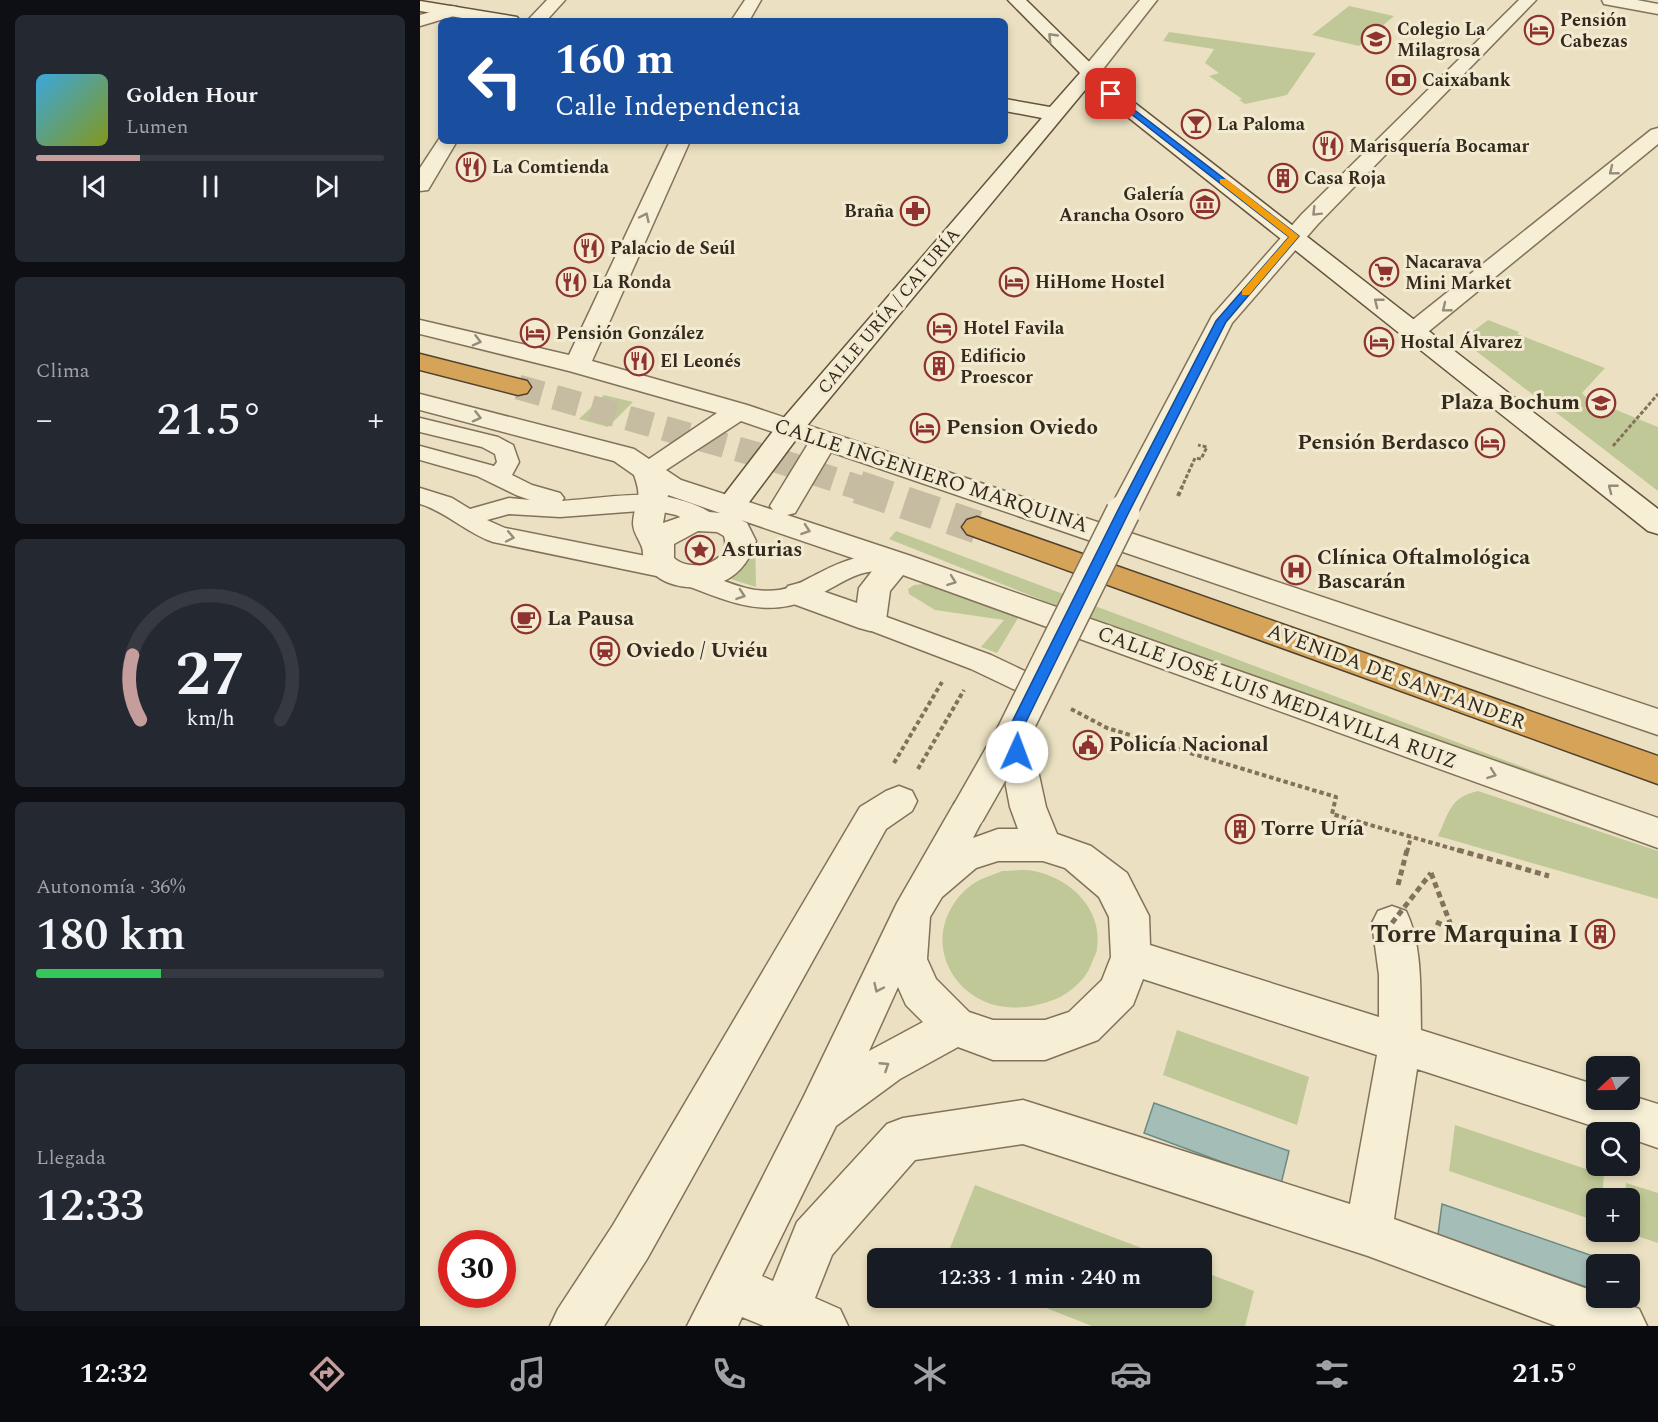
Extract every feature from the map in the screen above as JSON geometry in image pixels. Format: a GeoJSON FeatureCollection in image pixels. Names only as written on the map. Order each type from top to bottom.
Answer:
{"type":"FeatureCollection","features":[{"type":"Feature","properties":{"kind":"highway"},"geometry":{"type":"LineString","coordinates":[[420,362],[518,387]]}},
{"type":"Feature","properties":{"kind":"highway","name":"AVENIDA DE SANTANDER"},"geometry":{"type":"LineString","coordinates":[[977,527],[1658,770]]}},
{"type":"Feature","properties":{"kind":"street"},"geometry":{"type":"LineString","coordinates":[[539,18],[557,0]]}},
{"type":"Feature","properties":{"kind":"street"},"geometry":{"type":"LineString","coordinates":[[743,18],[753,0]]}},
{"type":"Feature","properties":{"kind":"street"},"geometry":{"type":"LineString","coordinates":[[1016,0],[1111,94],[1658,524]]}},
{"type":"Feature","properties":{"kind":"street","name":"CALLE URÍA / CAI URÍA"},"geometry":{"type":"LineString","coordinates":[[720,516],[790,428],[1149,0]]}},
{"type":"Feature","properties":{"kind":"street"},"geometry":{"type":"LineString","coordinates":[[1528,0],[1294,236],[1221,321],[1013,734],[920,900],[820,1112],[722,1307],[804,1318],[795,1291],[814,1239],[903,1140],[1023,1122],[1368,1233],[1622,1326]]}},
{"type":"Feature","properties":{"kind":"street"},"geometry":{"type":"LineString","coordinates":[[1610,0],[1658,9]]}},
{"type":"Feature","properties":{"kind":"street"},"geometry":{"type":"LineString","coordinates":[[420,6],[493,18]]}},
{"type":"Feature","properties":{"kind":"street"},"geometry":{"type":"LineString","coordinates":[[420,21],[452,11]]}},
{"type":"Feature","properties":{"kind":"street"},"geometry":{"type":"LineString","coordinates":[[1008,105],[1058,109],[1090,96],[1111,94]]}},
{"type":"Feature","properties":{"kind":"street"},"geometry":{"type":"LineString","coordinates":[[1414,332],[1657,135]]}},
{"type":"Feature","properties":{"kind":"street"},"geometry":{"type":"LineString","coordinates":[[420,184],[445,144]]}},
{"type":"Feature","properties":{"kind":"street"},"geometry":{"type":"LineString","coordinates":[[420,327],[577,365],[679,144]]}},
{"type":"Feature","properties":{"kind":"street","name":"CALLE INGENIERO MARQUINA"},"geometry":{"type":"LineString","coordinates":[[577,365],[790,428],[1658,722]]}},
{"type":"Feature","properties":{"kind":"street"},"geometry":{"type":"LineString","coordinates":[[420,402],[624,455],[654,467],[671,486],[720,516],[736,530],[742,543],[740,552],[724,568],[710,574],[670,564],[647,529],[648,513],[653,502],[654,467]]}},
{"type":"Feature","properties":{"kind":"street"},"geometry":{"type":"LineString","coordinates":[[654,467],[738,411]]}},
{"type":"Feature","properties":{"kind":"street"},"geometry":{"type":"LineString","coordinates":[[785,506],[824,440]]}},
{"type":"Feature","properties":{"kind":"street"},"geometry":{"type":"LineString","coordinates":[[670,564],[665,535],[684,525],[720,516]]}},
{"type":"Feature","properties":{"kind":"street","name":"CALLE JOSÉ LUIS MEDIAVILLA RUIZ"},"geometry":{"type":"LineString","coordinates":[[720,516],[897,562],[1658,833]]}},
{"type":"Feature","properties":{"kind":"street"},"geometry":{"type":"LineString","coordinates":[[799,594],[870,620],[875,588],[897,562]]}},
{"type":"Feature","properties":{"kind":"street"},"geometry":{"type":"LineString","coordinates":[[1013,734],[1028,807],[1039,832],[1078,857],[1113,885],[1129,916],[1131,957],[1118,992],[1083,1026],[1045,1041],[993,1040],[954,1026],[921,992],[907,959],[920,900],[963,857],[1039,832]]}},
{"type":"Feature","properties":{"kind":"street"},"geometry":{"type":"LineString","coordinates":[[588,1316],[883,804]]}},
{"type":"Feature","properties":{"kind":"street"},"geometry":{"type":"LineString","coordinates":[[1368,1233],[1400,1043],[1399,907]]}},
{"type":"Feature","properties":{"kind":"street"},"geometry":{"type":"LineString","coordinates":[[1131,957],[1658,1126]]}},
{"type":"Feature","properties":{"kind":"street"},"geometry":{"type":"LineString","coordinates":[[820,1112],[885,1065],[954,1026]]}},
{"type":"Feature","properties":{"kind":"lane"},"geometry":{"type":"LineString","coordinates":[[420,425],[490,442],[505,450],[508,462],[499,478]]}},
{"type":"Feature","properties":{"kind":"lane"},"geometry":{"type":"LineString","coordinates":[[420,453],[472,467],[536,494],[601,506]]}},
{"type":"Feature","properties":{"kind":"lane"},"geometry":{"type":"LineString","coordinates":[[420,496],[444,503],[469,517],[486,531],[502,536],[670,564],[758,600],[771,600],[799,594],[850,568],[873,563],[897,562]]}},
{"type":"Feature","properties":{"kind":"lane"},"geometry":{"type":"LineString","coordinates":[[469,517],[509,506],[560,509],[653,502],[720,516]]}},
{"type":"Feature","properties":{"kind":"lane"},"geometry":{"type":"LineString","coordinates":[[870,620],[970,657],[1023,682]]}},
{"type":"Feature","properties":{"kind":"path"},"geometry":{"type":"LineString","coordinates":[[1637,419],[1658,394]]}},
{"type":"Feature","properties":{"kind":"path"},"geometry":{"type":"LineString","coordinates":[[1178,496],[1196,458],[1201,459],[1207,447],[1189,443]]}},
{"type":"Feature","properties":{"kind":"path"},"geometry":{"type":"LineString","coordinates":[[883,804],[944,679]]}},
{"type":"Feature","properties":{"kind":"path"},"geometry":{"type":"LineString","coordinates":[[883,804],[966,687]]}},
{"type":"Feature","properties":{"kind":"path"},"geometry":{"type":"LineString","coordinates":[[1084,717],[1107,728],[1336,796],[1332,814],[1549,876]]}},
{"type":"Feature","properties":{"kind":"path"},"geometry":{"type":"LineString","coordinates":[[1399,907],[1412,837]]}},
{"type":"Feature","properties":{"kind":"path"},"geometry":{"type":"LineString","coordinates":[[1399,907],[1431,873],[1452,929]]}},
{"type":"Feature","properties":{"kind":"green space"},"geometry":{"type":"Polygon","coordinates":[[[1349,6],[1394,16],[1359,46],[1312,35],[1349,6]]]}},
{"type":"Feature","properties":{"kind":"green space"},"geometry":{"type":"Polygon","coordinates":[[[1169,32],[1316,53],[1287,95],[1245,104],[1239,100],[1242,99],[1209,76],[1219,73],[1205,63],[1214,49],[1163,41],[1169,32]]]}},
{"type":"Feature","properties":{"kind":"green space","name":"Plaza Bochum"},"geometry":{"type":"Polygon","coordinates":[[[1488,320],[1519,332],[1517,334],[1605,368],[1582,393],[1587,398],[1658,427],[1658,491],[1467,344],[1467,336],[1488,320]]]}},
{"type":"Feature","properties":{"kind":"green space"},"geometry":{"type":"Polygon","coordinates":[[[604,395],[633,402],[608,427],[579,419],[604,395]]]}},
{"type":"Feature","properties":{"kind":"green space"},"geometry":{"type":"Polygon","coordinates":[[[896,531],[1658,818],[1658,828],[1137,638],[889,539],[896,531]]]}},
{"type":"Feature","properties":{"kind":"green space"},"geometry":{"type":"Polygon","coordinates":[[[755,537],[756,587],[724,577],[748,539],[755,537]]]}},
{"type":"Feature","properties":{"kind":"green space"},"geometry":{"type":"Polygon","coordinates":[[[924,584],[1020,615],[997,653],[981,647],[1004,620],[935,610],[909,594],[908,589],[914,585],[924,584]]]}},
{"type":"Feature","properties":{"kind":"green space"},"geometry":{"type":"Polygon","coordinates":[[[1478,791],[1658,851],[1658,899],[1438,836],[1448,813],[1456,802],[1461,797],[1478,791]]]}},
{"type":"Feature","properties":{"kind":"green space"},"geometry":{"type":"Polygon","coordinates":[[[1002,871],[1034,871],[1059,880],[1081,897],[1095,920],[1097,950],[1089,970],[1077,985],[1056,999],[1038,1005],[1020,1007],[990,1004],[975,997],[962,987],[952,974],[946,960],[943,944],[944,928],[954,903],[972,885],[1002,871]]]}},
{"type":"Feature","properties":{"kind":"green space"},"geometry":{"type":"Polygon","coordinates":[[[1177,1030],[1309,1077],[1297,1125],[1163,1075],[1177,1030]]]}},
{"type":"Feature","properties":{"kind":"green space"},"geometry":{"type":"Polygon","coordinates":[[[1455,1125],[1586,1169],[1586,1176],[1604,1176],[1603,1188],[1586,1188],[1586,1218],[1449,1171],[1455,1125]]]}},
{"type":"Feature","properties":{"kind":"green space"},"geometry":{"type":"Polygon","coordinates":[[[1626,1183],[1658,1193],[1658,1243],[1640,1237],[1640,1188],[1626,1188],[1626,1183]]]}},
{"type":"Feature","properties":{"kind":"green space"},"geometry":{"type":"Polygon","coordinates":[[[975,1185],[1142,1248],[950,1248],[975,1185]]]}},
{"type":"Feature","properties":{"kind":"green space"},"geometry":{"type":"Polygon","coordinates":[[[1212,1275],[1254,1291],[1245,1326],[1092,1326],[1046,1308],[1212,1308],[1212,1275]]]}},
{"type":"Feature","properties":{"kind":"water"},"geometry":{"type":"Polygon","coordinates":[[[1154,1103],[1289,1151],[1281,1184],[1144,1133],[1154,1103]]]}},
{"type":"Feature","properties":{"kind":"water"},"geometry":{"type":"Polygon","coordinates":[[[1442,1204],[1587,1254],[1586,1287],[1438,1235],[1442,1204]]]}},
{"type":"Feature","properties":{"kind":"tunnel"},"geometry":{"type":"LineString","coordinates":[[518,387],[773,459],[863,489]]}},
{"type":"Feature","properties":{"kind":"tunnel"},"geometry":{"type":"LineString","coordinates":[[858,487],[977,527]]}},
{"type":"Feature","properties":{"kind":"slow traffic"},"geometry":{"type":"LineString","coordinates":[[1223,181],[1294,236],[1245,293]]}},
{"type":"Feature","properties":{"kind":"place","name":"Pensión Cabezas"},"geometry":{"type":"Point","coordinates":[1539,30]}},
{"type":"Feature","properties":{"kind":"place","name":"Colegio La Milagrosa"},"geometry":{"type":"Point","coordinates":[1376,39]}},
{"type":"Feature","properties":{"kind":"place","name":"Caixabank"},"geometry":{"type":"Point","coordinates":[1401,80]}},
{"type":"Feature","properties":{"kind":"place","name":"La Paloma"},"geometry":{"type":"Point","coordinates":[1196,124]}},
{"type":"Feature","properties":{"kind":"place","name":"Marisquería Bocamar"},"geometry":{"type":"Point","coordinates":[1328,146]}},
{"type":"Feature","properties":{"kind":"place","name":"La Comtienda"},"geometry":{"type":"Point","coordinates":[471,167]}},
{"type":"Feature","properties":{"kind":"place","name":"Casa Roja"},"geometry":{"type":"Point","coordinates":[1283,178]}},
{"type":"Feature","properties":{"kind":"place","name":"Galería Arancha Osoro"},"geometry":{"type":"Point","coordinates":[1205,204]}},
{"type":"Feature","properties":{"kind":"place","name":"Braña"},"geometry":{"type":"Point","coordinates":[915,211]}},
{"type":"Feature","properties":{"kind":"place","name":"Palacio de Seúl"},"geometry":{"type":"Point","coordinates":[589,248]}},
{"type":"Feature","properties":{"kind":"place","name":"Nacarava Mini Market"},"geometry":{"type":"Point","coordinates":[1384,272]}},
{"type":"Feature","properties":{"kind":"place","name":"La Ronda"},"geometry":{"type":"Point","coordinates":[571,282]}},
{"type":"Feature","properties":{"kind":"place","name":"HiHome Hostel"},"geometry":{"type":"Point","coordinates":[1014,282]}},
{"type":"Feature","properties":{"kind":"place","name":"Hotel Favila"},"geometry":{"type":"Point","coordinates":[942,328]}},
{"type":"Feature","properties":{"kind":"place","name":"Pensión González"},"geometry":{"type":"Point","coordinates":[535,333]}},
{"type":"Feature","properties":{"kind":"place","name":"Hostal Álvarez"},"geometry":{"type":"Point","coordinates":[1379,342]}},
{"type":"Feature","properties":{"kind":"place","name":"El Leonés"},"geometry":{"type":"Point","coordinates":[639,361]}},
{"type":"Feature","properties":{"kind":"place","name":"Edificio Proescor"},"geometry":{"type":"Point","coordinates":[939,366]}},
{"type":"Feature","properties":{"kind":"place","name":"Plaza Bochum"},"geometry":{"type":"Point","coordinates":[1601,403]}},
{"type":"Feature","properties":{"kind":"place","name":"Pension Oviedo"},"geometry":{"type":"Point","coordinates":[925,428]}},
{"type":"Feature","properties":{"kind":"place","name":"Pensión Berdasco"},"geometry":{"type":"Point","coordinates":[1490,443]}},
{"type":"Feature","properties":{"kind":"place","name":"Asturias"},"geometry":{"type":"Point","coordinates":[700,550]}},
{"type":"Feature","properties":{"kind":"place","name":"Clínica Oftalmológica Bascarán"},"geometry":{"type":"Point","coordinates":[1296,570]}},
{"type":"Feature","properties":{"kind":"place","name":"La Pausa"},"geometry":{"type":"Point","coordinates":[526,619]}},
{"type":"Feature","properties":{"kind":"place","name":"Oviedo / Uviéu"},"geometry":{"type":"Point","coordinates":[605,651]}},
{"type":"Feature","properties":{"kind":"place","name":"Policía Nacional"},"geometry":{"type":"Point","coordinates":[1088,745]}},
{"type":"Feature","properties":{"kind":"place","name":"Torre Uría"},"geometry":{"type":"Point","coordinates":[1240,829]}},
{"type":"Feature","properties":{"kind":"place","name":"Torre Marquina I"},"geometry":{"type":"Point","coordinates":[1600,934]}},
{"type":"Feature","properties":{"kind":"route"},"geometry":{"type":"LineString","coordinates":[[1017,752],[1013,734],[1221,321],[1294,236],[1111,94]]}}]}
